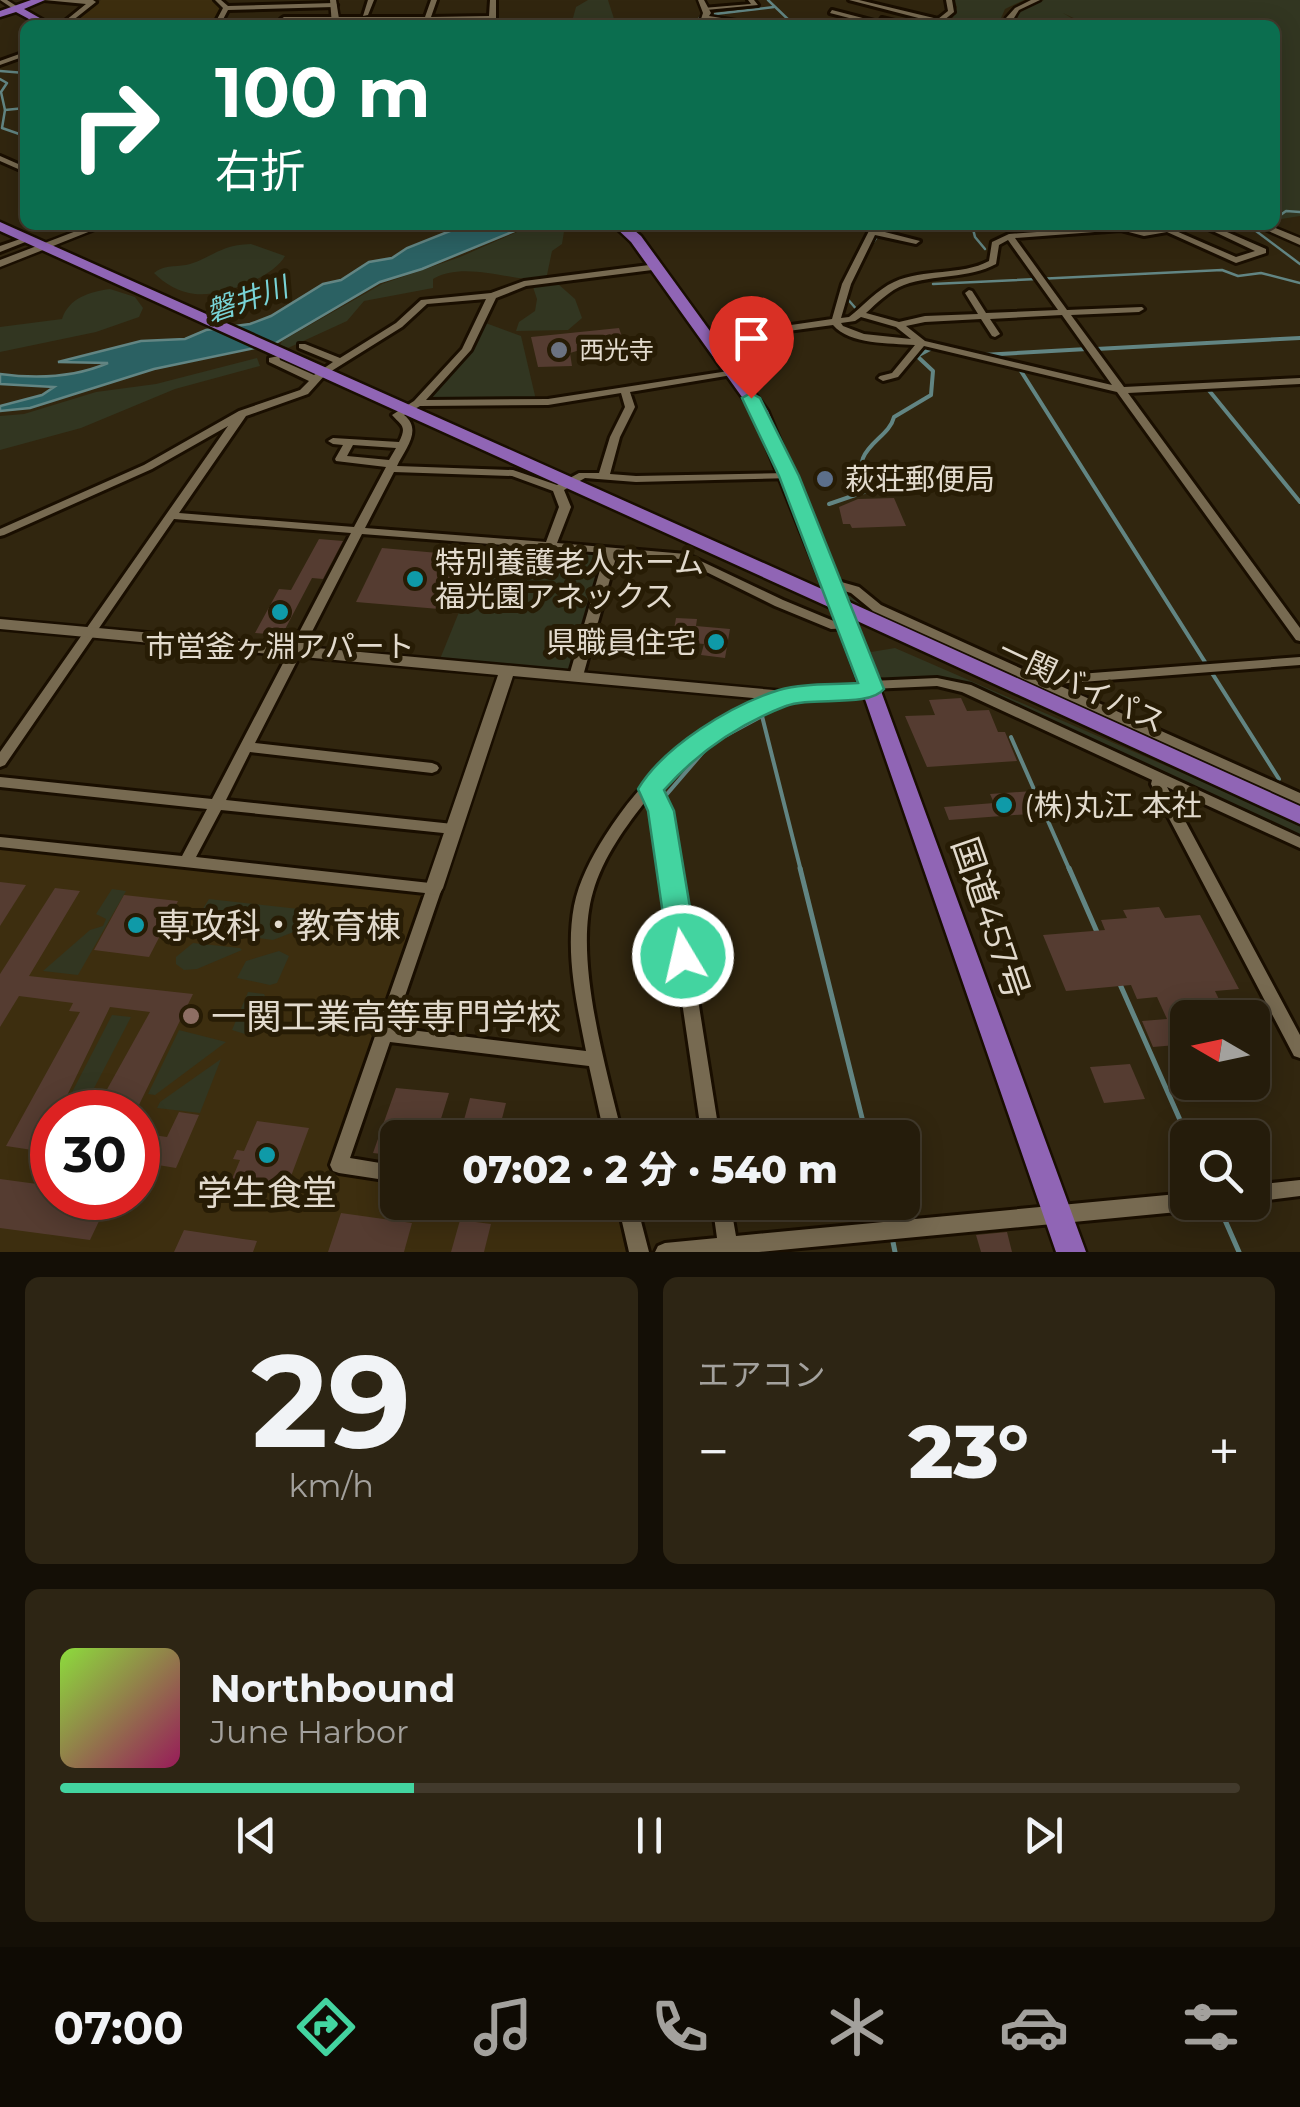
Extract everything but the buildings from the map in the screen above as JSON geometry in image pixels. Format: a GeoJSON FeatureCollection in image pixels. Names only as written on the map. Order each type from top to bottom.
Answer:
{"type":"FeatureCollection","features":[{"type":"Feature","properties":{"kind":"highway"},"geometry":{"type":"LineString","coordinates":[[7,2],[43,0]]}},
{"type":"Feature","properties":{"kind":"highway"},"geometry":{"type":"LineString","coordinates":[[0,14],[7,2]]}},
{"type":"Feature","properties":{"kind":"highway"},"geometry":{"type":"LineString","coordinates":[[7,2],[38,20]]}},
{"type":"Feature","properties":{"kind":"highway","name":"一関バイパス"},"geometry":{"type":"LineString","coordinates":[[0,222],[29,239],[52,244]]}},
{"type":"Feature","properties":{"kind":"highway","name":"一関バイパス"},"geometry":{"type":"LineString","coordinates":[[0,222],[328,370],[372,395],[412,406],[563,486],[844,616],[1300,816]]}},
{"type":"Feature","properties":{"kind":"highway","name":"国道457号"},"geometry":{"type":"LineString","coordinates":[[624,230],[657,267],[760,411],[789,476],[872,687],[1071,1252]]}},
{"type":"Feature","properties":{"kind":"highway"},"geometry":{"type":"LineString","coordinates":[[861,659],[867,649],[878,643],[906,646],[1152,751]]}},
{"type":"Feature","properties":{"kind":"street"},"geometry":{"type":"LineString","coordinates":[[43,0],[94,1]]}},
{"type":"Feature","properties":{"kind":"street"},"geometry":{"type":"LineString","coordinates":[[218,0],[226,8],[334,2]]}},
{"type":"Feature","properties":{"kind":"street"},"geometry":{"type":"LineString","coordinates":[[365,16],[371,0]]}},
{"type":"Feature","properties":{"kind":"street"},"geometry":{"type":"LineString","coordinates":[[704,12],[756,5],[752,0]]}},
{"type":"Feature","properties":{"kind":"street"},"geometry":{"type":"LineString","coordinates":[[852,0],[925,20]]}},
{"type":"Feature","properties":{"kind":"street"},"geometry":{"type":"LineString","coordinates":[[939,20],[953,9],[949,0]]}},
{"type":"Feature","properties":{"kind":"street"},"geometry":{"type":"LineString","coordinates":[[1010,20],[1016,8],[1036,0]]}},
{"type":"Feature","properties":{"kind":"street"},"geometry":{"type":"LineString","coordinates":[[69,20],[94,1]]}},
{"type":"Feature","properties":{"kind":"street"},"geometry":{"type":"LineString","coordinates":[[220,20],[226,8]]}},
{"type":"Feature","properties":{"kind":"street"},"geometry":{"type":"LineString","coordinates":[[704,12],[738,20]]}},
{"type":"Feature","properties":{"kind":"street"},"geometry":{"type":"LineString","coordinates":[[882,20],[897,12]]}},
{"type":"Feature","properties":{"kind":"street"},"geometry":{"type":"LineString","coordinates":[[341,20],[365,16],[415,20]]}},
{"type":"Feature","properties":{"kind":"street"},"geometry":{"type":"LineString","coordinates":[[839,20],[832,16],[858,20]]}},
{"type":"Feature","properties":{"kind":"street"},"geometry":{"type":"LineString","coordinates":[[284,18],[318,20]]}},
{"type":"Feature","properties":{"kind":"street"},"geometry":{"type":"LineString","coordinates":[[0,264],[88,230]]}},
{"type":"Feature","properties":{"kind":"street"},"geometry":{"type":"LineString","coordinates":[[873,230],[857,268],[839,295],[836,322],[839,328],[862,337],[922,344],[1121,390],[1294,381],[1300,394]]}},
{"type":"Feature","properties":{"kind":"street"},"geometry":{"type":"LineString","coordinates":[[880,230],[916,241]]}},
{"type":"Feature","properties":{"kind":"street"},"geometry":{"type":"LineString","coordinates":[[709,340],[836,322],[860,314],[896,284],[982,268],[992,262],[994,244],[1009,236],[1082,230]]}},
{"type":"Feature","properties":{"kind":"street"},"geometry":{"type":"LineString","coordinates":[[1130,230],[1144,234],[1158,230]]}},
{"type":"Feature","properties":{"kind":"street"},"geometry":{"type":"LineString","coordinates":[[1163,230],[1236,260],[1263,251],[1215,230]]}},
{"type":"Feature","properties":{"kind":"street"},"geometry":{"type":"LineString","coordinates":[[1272,230],[1300,242]]}},
{"type":"Feature","properties":{"kind":"street"},"geometry":{"type":"LineString","coordinates":[[1009,236],[1300,637]]}},
{"type":"Feature","properties":{"kind":"street"},"geometry":{"type":"LineString","coordinates":[[0,249],[29,239]]}},
{"type":"Feature","properties":{"kind":"street"},"geometry":{"type":"LineString","coordinates":[[0,533],[148,467],[242,413],[294,398],[328,370],[399,325],[419,304],[492,296],[524,284],[657,267]]}},
{"type":"Feature","properties":{"kind":"street"},"geometry":{"type":"LineString","coordinates":[[969,294],[995,334]]}},
{"type":"Feature","properties":{"kind":"street"},"geometry":{"type":"LineString","coordinates":[[187,861],[402,446],[410,428],[397,415],[412,406],[466,350],[492,296]]}},
{"type":"Feature","properties":{"kind":"street"},"geometry":{"type":"LineString","coordinates":[[899,325],[914,320],[1138,309]]}},
{"type":"Feature","properties":{"kind":"street"},"geometry":{"type":"LineString","coordinates":[[860,314],[899,325],[922,344]]}},
{"type":"Feature","properties":{"kind":"street"},"geometry":{"type":"LineString","coordinates":[[883,378],[895,376],[922,344]]}},
{"type":"Feature","properties":{"kind":"street"},"geometry":{"type":"LineString","coordinates":[[286,351],[328,370]]}},
{"type":"Feature","properties":{"kind":"street"},"geometry":{"type":"LineString","coordinates":[[412,406],[548,402],[732,372]]}},
{"type":"Feature","properties":{"kind":"street"},"geometry":{"type":"LineString","coordinates":[[604,476],[615,437],[630,407],[626,390]]}},
{"type":"Feature","properties":{"kind":"street"},"geometry":{"type":"LineString","coordinates":[[0,762],[242,413]]}},
{"type":"Feature","properties":{"kind":"street"},"geometry":{"type":"LineString","coordinates":[[333,441],[402,446]]}},
{"type":"Feature","properties":{"kind":"street"},"geometry":{"type":"LineString","coordinates":[[350,442],[340,459],[513,473],[563,486],[583,475],[636,479],[789,476]]}},
{"type":"Feature","properties":{"kind":"street"},"geometry":{"type":"LineString","coordinates":[[550,546],[565,507],[563,486]]}},
{"type":"Feature","properties":{"kind":"street"},"geometry":{"type":"LineString","coordinates":[[173,516],[682,556],[836,626],[844,616]]}},
{"type":"Feature","properties":{"kind":"street"},"geometry":{"type":"LineString","coordinates":[[576,676],[612,551]]}},
{"type":"Feature","properties":{"kind":"street"},"geometry":{"type":"LineString","coordinates":[[831,582],[855,590],[878,608],[1300,799]]}},
{"type":"Feature","properties":{"kind":"street"},"geometry":{"type":"LineString","coordinates":[[0,624],[785,696],[938,682],[966,688],[1300,843]]}},
{"type":"Feature","properties":{"kind":"street"},"geometry":{"type":"LineString","coordinates":[[1039,681],[1300,661]]}},
{"type":"Feature","properties":{"kind":"street"},"geometry":{"type":"LineString","coordinates":[[380,1172],[340,1166],[507,670]]}},
{"type":"Feature","properties":{"kind":"street"},"geometry":{"type":"LineString","coordinates":[[610,1120],[580,962],[581,909],[589,880],[610,843],[677,760],[718,730],[785,696]]}},
{"type":"Feature","properties":{"kind":"street"},"geometry":{"type":"LineString","coordinates":[[246,747],[432,768]]}},
{"type":"Feature","properties":{"kind":"street"},"geometry":{"type":"LineString","coordinates":[[1161,777],[1158,784],[1300,1051]]}},
{"type":"Feature","properties":{"kind":"street"},"geometry":{"type":"LineString","coordinates":[[0,782],[453,829]]}},
{"type":"Feature","properties":{"kind":"street"},"geometry":{"type":"LineString","coordinates":[[651,789],[661,811],[708,1120]]}},
{"type":"Feature","properties":{"kind":"street"},"geometry":{"type":"LineString","coordinates":[[0,842],[434,888]]}},
{"type":"Feature","properties":{"kind":"street"},"geometry":{"type":"LineString","coordinates":[[384,1034],[598,1060]]}},
{"type":"Feature","properties":{"kind":"street"},"geometry":{"type":"LineString","coordinates":[[1270,1192],[1300,1188]]}},
{"type":"Feature","properties":{"kind":"street"},"geometry":{"type":"LineString","coordinates":[[665,1252],[1170,1204]]}},
{"type":"Feature","properties":{"kind":"street"},"geometry":{"type":"LineString","coordinates":[[632,1220],[639,1252]]}},
{"type":"Feature","properties":{"kind":"street"},"geometry":{"type":"LineString","coordinates":[[724,1220],[728,1249]]}},
{"type":"Feature","properties":{"kind":"shaded area"},"geometry":{"type":"Polygon","coordinates":[[[101,0],[214,0],[222,7],[216,20],[75,20],[101,0]]]}},
{"type":"Feature","properties":{"kind":"shaded area","name":"一関工業高等専門学校"},"geometry":{"type":"Polygon","coordinates":[[[0,846],[425,891],[330,1170],[380,1177],[380,1220],[619,1220],[626,1252],[0,1252],[0,846]]]}},
{"type":"Feature","properties":{"kind":"green space"},"geometry":{"type":"Polygon","coordinates":[[[588,0],[608,0],[614,20],[572,20],[576,7],[588,0]]]}},
{"type":"Feature","properties":{"kind":"green space"},"geometry":{"type":"Polygon","coordinates":[[[954,0],[1024,0],[1005,9],[1000,20],[952,20],[957,7],[954,0]]]}},
{"type":"Feature","properties":{"kind":"green space"},"geometry":{"type":"Polygon","coordinates":[[[1044,0],[1300,0],[1300,216],[1280,219],[1280,20],[1078,20],[1063,13],[1075,20],[1018,20],[1019,11],[1044,0]]]}},
{"type":"Feature","properties":{"kind":"green space"},"geometry":{"type":"Polygon","coordinates":[[[522,230],[564,230],[562,244],[552,251],[547,275],[541,280],[472,271],[445,274],[433,279],[433,288],[364,301],[347,321],[288,348],[280,345],[382,284],[522,230]]]}},
{"type":"Feature","properties":{"kind":"green space"},"geometry":{"type":"Polygon","coordinates":[[[251,244],[285,256],[270,272],[232,289],[189,293],[154,273],[230,247],[251,244]]]}},
{"type":"Feature","properties":{"kind":"green space"},"geometry":{"type":"Polygon","coordinates":[[[558,284],[575,299],[582,318],[568,330],[516,331],[519,322],[535,311],[533,287],[558,284]]]}},
{"type":"Feature","properties":{"kind":"green space"},"geometry":{"type":"Polygon","coordinates":[[[110,289],[135,297],[143,308],[139,317],[96,332],[0,352],[0,327],[62,319],[81,297],[110,289]]]}},
{"type":"Feature","properties":{"kind":"green space"},"geometry":{"type":"Polygon","coordinates":[[[483,322],[521,336],[536,400],[424,402],[483,322]]]}},
{"type":"Feature","properties":{"kind":"green space"},"geometry":{"type":"Polygon","coordinates":[[[257,358],[260,366],[175,389],[81,428],[0,450],[0,416],[24,414],[96,392],[156,384],[257,358]]]}},
{"type":"Feature","properties":{"kind":"green space"},"geometry":{"type":"Polygon","coordinates":[[[487,543],[607,553],[572,672],[440,659],[487,543]]]}},
{"type":"Feature","properties":{"kind":"green space"},"geometry":{"type":"Polygon","coordinates":[[[847,592],[871,609],[1300,804],[1300,809],[863,611],[849,600],[847,592]]]}},
{"type":"Feature","properties":{"kind":"green space"},"geometry":{"type":"Polygon","coordinates":[[[895,648],[1300,824],[1300,838],[983,690],[939,678],[891,680],[878,676],[871,652],[895,648]]]}},
{"type":"Feature","properties":{"kind":"green space"},"geometry":{"type":"Polygon","coordinates":[[[112,889],[126,891],[78,975],[43,971],[90,930],[103,926],[106,919],[96,914],[112,889]]]}},
{"type":"Feature","properties":{"kind":"green space"},"geometry":{"type":"Polygon","coordinates":[[[209,899],[338,915],[273,940],[194,930],[192,926],[209,899]]]}},
{"type":"Feature","properties":{"kind":"green space"},"geometry":{"type":"Polygon","coordinates":[[[193,943],[242,950],[197,969],[184,970],[176,964],[176,957],[193,943]]]}},
{"type":"Feature","properties":{"kind":"green space"},"geometry":{"type":"Polygon","coordinates":[[[279,951],[289,956],[277,983],[237,978],[246,961],[279,951]]]}},
{"type":"Feature","properties":{"kind":"green space"},"geometry":{"type":"Polygon","coordinates":[[[248,992],[264,994],[267,1000],[248,1035],[232,1030],[248,992]]]}},
{"type":"Feature","properties":{"kind":"green space"},"geometry":{"type":"Polygon","coordinates":[[[112,1015],[131,1017],[93,1090],[73,1090],[112,1015]]]}},
{"type":"Feature","properties":{"kind":"green space"},"geometry":{"type":"Polygon","coordinates":[[[179,1030],[226,1042],[160,1091],[150,1090],[179,1030]]]}},
{"type":"Feature","properties":{"kind":"green space"},"geometry":{"type":"Polygon","coordinates":[[[221,1059],[200,1113],[160,1108],[160,1102],[221,1059]]]}},
{"type":"Feature","properties":{"kind":"water"},"geometry":{"type":"Polygon","coordinates":[[[452,230],[517,230],[380,282],[274,344],[154,369],[30,408],[0,411],[0,406],[42,395],[54,387],[0,384],[0,374],[69,374],[108,363],[58,362],[141,341],[185,339],[206,330],[250,324],[271,316],[323,284],[341,280],[369,262],[392,258],[452,230]]]}},
{"type":"Feature","properties":{"kind":"waterway"},"geometry":{"type":"LineString","coordinates":[[768,0],[789,20]]}},
{"type":"Feature","properties":{"kind":"waterway"},"geometry":{"type":"LineString","coordinates":[[715,14],[774,7]]}},
{"type":"Feature","properties":{"kind":"waterway"},"geometry":{"type":"LineString","coordinates":[[698,20],[702,16]]}},
{"type":"Feature","properties":{"kind":"waterway"},"geometry":{"type":"LineString","coordinates":[[0,71],[20,73]]}},
{"type":"Feature","properties":{"kind":"waterway"},"geometry":{"type":"LineString","coordinates":[[0,79],[7,83],[1,92],[5,110]]}},
{"type":"Feature","properties":{"kind":"waterway"},"geometry":{"type":"LineString","coordinates":[[5,110],[20,108]]}},
{"type":"Feature","properties":{"kind":"waterway"},"geometry":{"type":"LineString","coordinates":[[5,110],[2,128],[20,134]]}},
{"type":"Feature","properties":{"kind":"waterway"},"geometry":{"type":"LineString","coordinates":[[1280,215],[1286,211],[1300,212]]}},
{"type":"Feature","properties":{"kind":"waterway"},"geometry":{"type":"LineString","coordinates":[[865,253],[882,230]]}},
{"type":"Feature","properties":{"kind":"waterway"},"geometry":{"type":"LineString","coordinates":[[973,230],[985,249]]}},
{"type":"Feature","properties":{"kind":"waterway"},"geometry":{"type":"LineString","coordinates":[[1255,230],[1300,264]]}},
{"type":"Feature","properties":{"kind":"waterway"},"geometry":{"type":"LineString","coordinates":[[851,284],[861,262]]}},
{"type":"Feature","properties":{"kind":"waterway"},"geometry":{"type":"LineString","coordinates":[[933,284],[1222,270],[1238,276],[1261,273],[1300,283]]}},
{"type":"Feature","properties":{"kind":"waterway"},"geometry":{"type":"LineString","coordinates":[[845,296],[858,311]]}},
{"type":"Feature","properties":{"kind":"waterway"},"geometry":{"type":"LineString","coordinates":[[904,325],[915,333]]}},
{"type":"Feature","properties":{"kind":"waterway"},"geometry":{"type":"LineString","coordinates":[[912,331],[927,342]]}},
{"type":"Feature","properties":{"kind":"waterway"},"geometry":{"type":"LineString","coordinates":[[1096,349],[1300,338]]}},
{"type":"Feature","properties":{"kind":"waterway"},"geometry":{"type":"LineString","coordinates":[[829,504],[864,492],[862,466],[866,452],[894,417],[931,395],[933,371],[917,356],[932,348]]}},
{"type":"Feature","properties":{"kind":"waterway"},"geometry":{"type":"LineString","coordinates":[[982,355],[1087,349]]}},
{"type":"Feature","properties":{"kind":"waterway"},"geometry":{"type":"LineString","coordinates":[[1019,368],[1279,779]]}},
{"type":"Feature","properties":{"kind":"waterway"},"geometry":{"type":"LineString","coordinates":[[1207,388],[1300,502]]}},
{"type":"Feature","properties":{"kind":"waterway"},"geometry":{"type":"LineString","coordinates":[[661,801],[710,744],[762,716],[801,871]]}},
{"type":"Feature","properties":{"kind":"waterway"},"geometry":{"type":"LineString","coordinates":[[1011,737],[1070,871]]}},
{"type":"Feature","properties":{"kind":"waterway"},"geometry":{"type":"LineString","coordinates":[[800,868],[863,1120]]}},
{"type":"Feature","properties":{"kind":"waterway"},"geometry":{"type":"LineString","coordinates":[[1069,868],[1097,932]]}},
{"type":"Feature","properties":{"kind":"waterway"},"geometry":{"type":"LineString","coordinates":[[1119,982],[1180,1120]]}},
{"type":"Feature","properties":{"kind":"waterway"},"geometry":{"type":"LineString","coordinates":[[1225,1220],[1239,1252]]}},
{"type":"Feature","properties":{"kind":"waterway"},"geometry":{"type":"LineString","coordinates":[[892,1237],[895,1252]]}},
{"type":"Feature","properties":{"kind":"place","name":"西光寺"},"geometry":{"type":"Point","coordinates":[559,350]}},
{"type":"Feature","properties":{"kind":"place","name":"萩荘郵便局"},"geometry":{"type":"Point","coordinates":[825,479]}},
{"type":"Feature","properties":{"kind":"place","name":"特別養護老人ホーム 福光園アネックス"},"geometry":{"type":"Point","coordinates":[415,579]}},
{"type":"Feature","properties":{"kind":"place","name":"市営釜ヶ淵アパート"},"geometry":{"type":"Point","coordinates":[280,612]}},
{"type":"Feature","properties":{"kind":"place","name":"県職員住宅"},"geometry":{"type":"Point","coordinates":[716,642]}},
{"type":"Feature","properties":{"kind":"place","name":"(株)丸江 本社"},"geometry":{"type":"Point","coordinates":[1004,805]}},
{"type":"Feature","properties":{"kind":"place","name":"専攻科・教育棟"},"geometry":{"type":"Point","coordinates":[136,925]}},
{"type":"Feature","properties":{"kind":"place","name":"一関工業高等専門学校"},"geometry":{"type":"Point","coordinates":[191,1016]}},
{"type":"Feature","properties":{"kind":"place","name":"学生食堂"},"geometry":{"type":"Point","coordinates":[267,1155]}},
{"type":"Feature","properties":{"kind":"route"},"geometry":{"type":"LineString","coordinates":[[683,956],[661,811],[651,789],[677,760],[718,730],[785,696],[872,689],[789,476],[751,398]]}},
{"type":"Feature","properties":{"kind":"water label","name":"磐井川"},"geometry":{"type":"Point","coordinates":[247,299]}}]}
